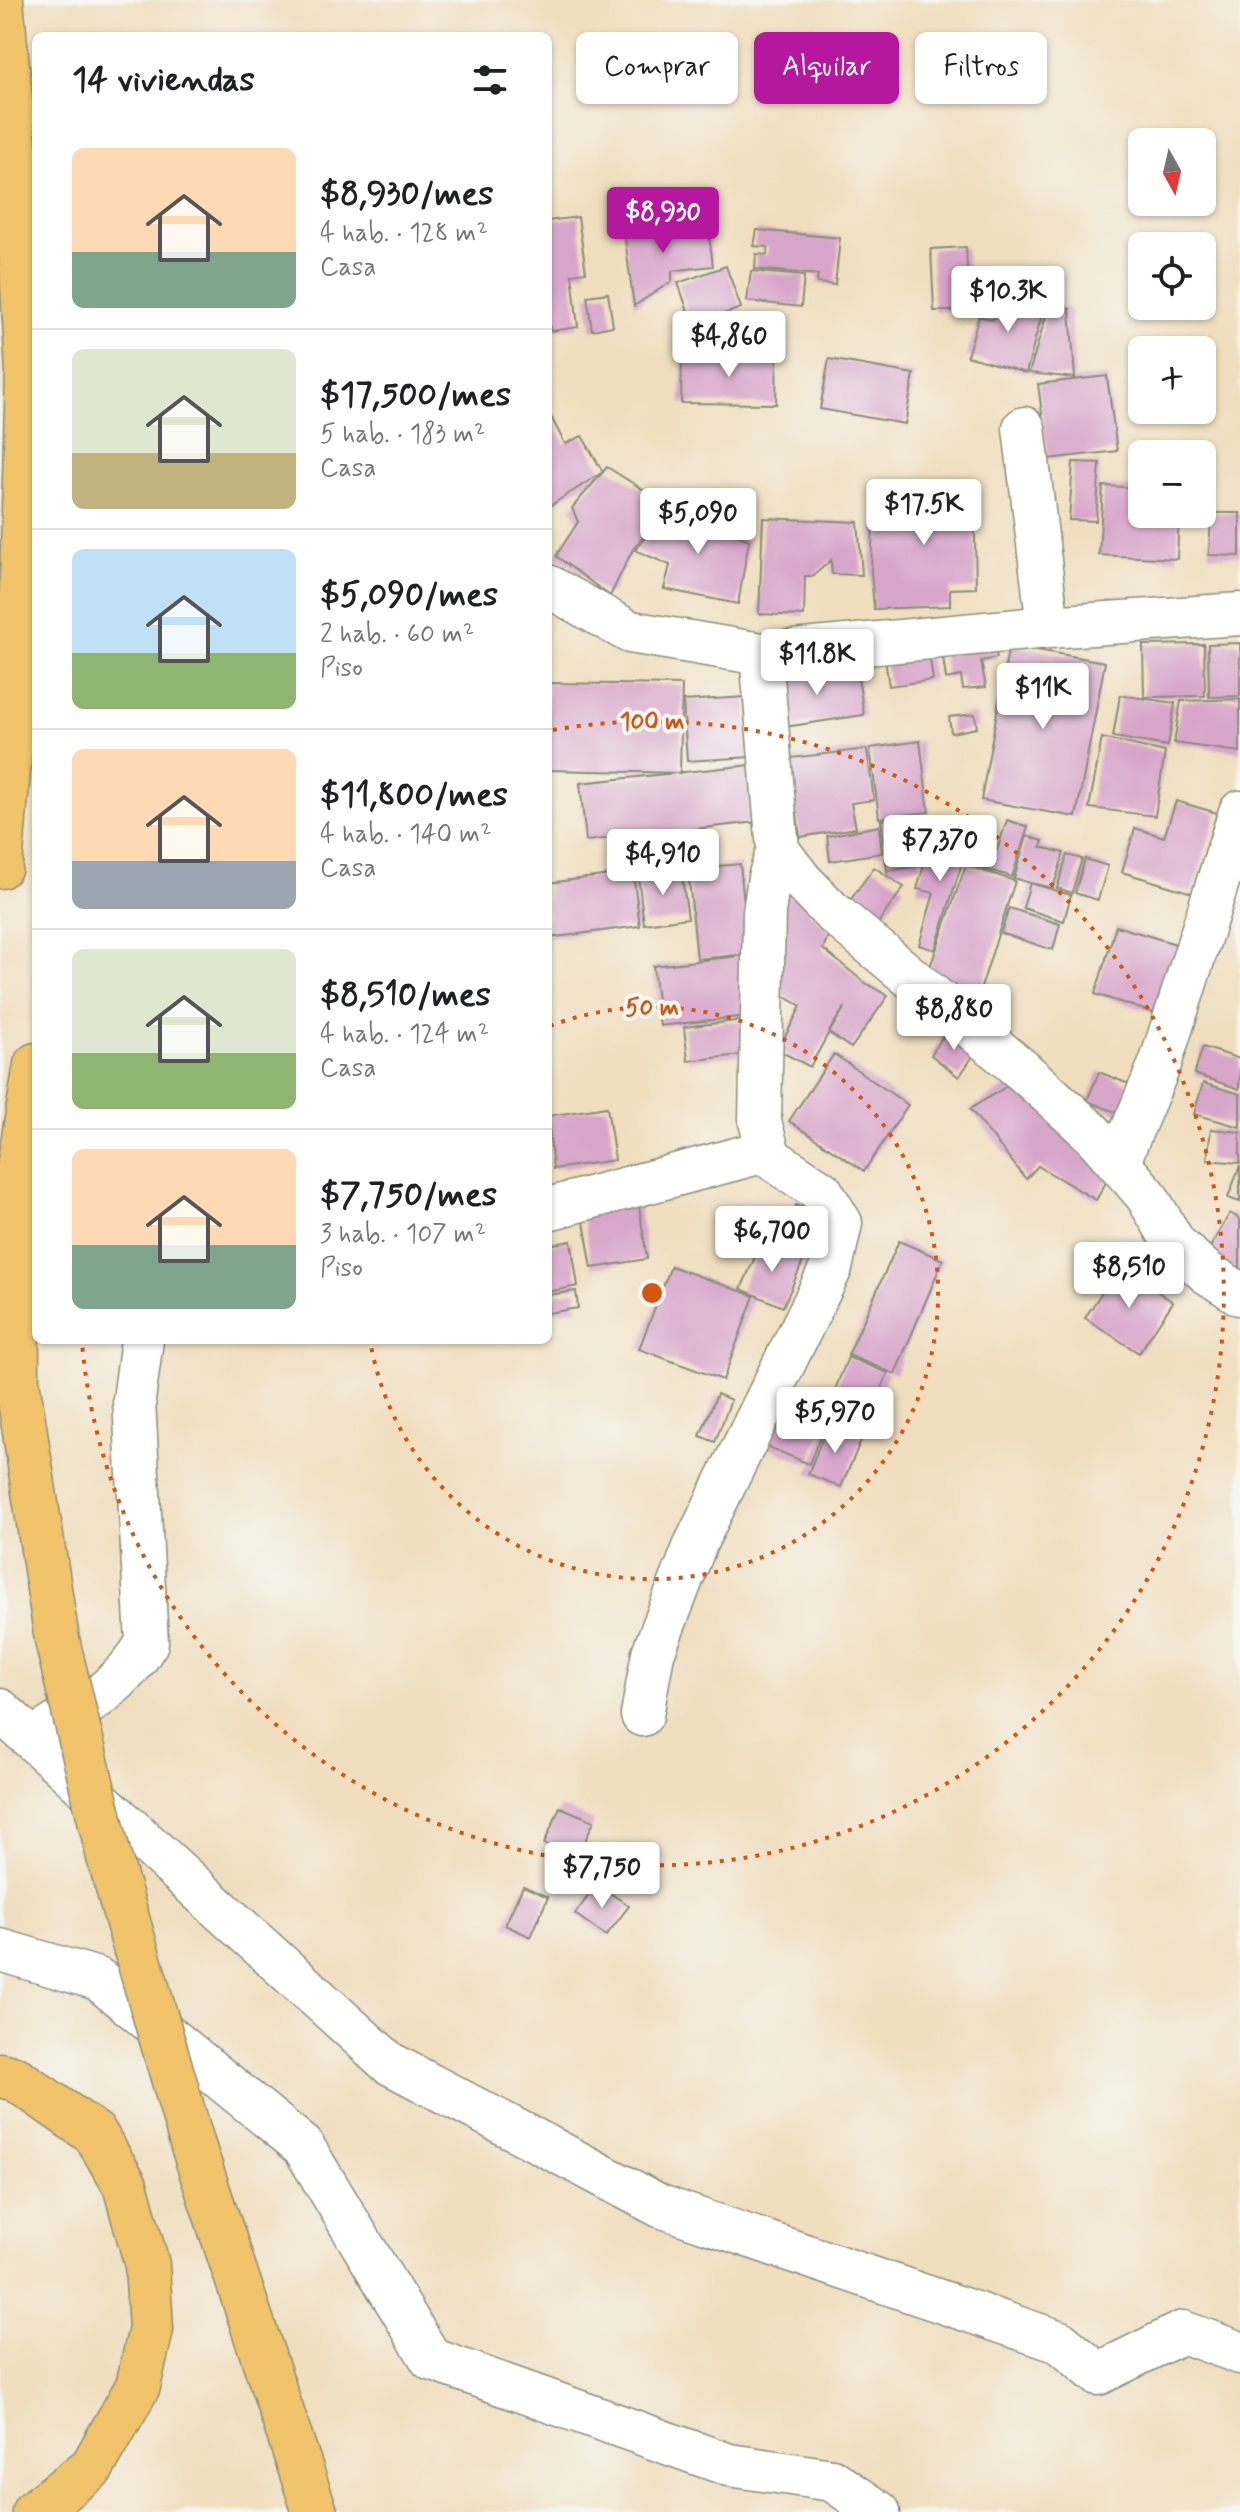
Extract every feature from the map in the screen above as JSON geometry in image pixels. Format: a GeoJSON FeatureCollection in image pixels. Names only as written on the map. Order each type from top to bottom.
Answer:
{"type":"FeatureCollection","features":[{"type":"Feature","properties":{"kind":"main road"},"geometry":{"type":"LineString","coordinates":[[0,866],[27,680],[28,372],[26,170],[1,0]]}},
{"type":"Feature","properties":{"kind":"main road"},"geometry":{"type":"LineString","coordinates":[[32,1089],[16,1185],[17,1381],[57,1640],[109,1857],[193,2146],[315,2512]]}},
{"type":"Feature","properties":{"kind":"main road"},"geometry":{"type":"LineString","coordinates":[[0,2075],[16,2079],[95,2134],[125,2185],[147,2265],[151,2329],[138,2386],[92,2467],[34,2512]]}},
{"type":"Feature","properties":{"kind":"street"},"geometry":{"type":"LineString","coordinates":[[1024,428],[1048,627]]}},
{"type":"Feature","properties":{"kind":"street"},"geometry":{"type":"LineString","coordinates":[[552,588],[630,632],[761,654],[1048,627],[1240,614]]}},
{"type":"Feature","properties":{"kind":"street"},"geometry":{"type":"LineString","coordinates":[[552,1208],[762,1152],[767,1147],[760,1122],[764,912],[769,878],[778,850],[761,654]]}},
{"type":"Feature","properties":{"kind":"street"},"geometry":{"type":"LineString","coordinates":[[1119,1161],[1160,1064],[1240,812]]}},
{"type":"Feature","properties":{"kind":"street"},"geometry":{"type":"LineString","coordinates":[[778,850],[831,911],[1022,1070],[1092,1133],[1146,1195],[1175,1244],[1206,1272],[1240,1294]]}},
{"type":"Feature","properties":{"kind":"street"},"geometry":{"type":"LineString","coordinates":[[642,1715],[653,1653],[696,1543],[831,1268],[841,1223],[822,1192],[762,1152]]}},
{"type":"Feature","properties":{"kind":"street"},"geometry":{"type":"LineString","coordinates":[[33,1739],[96,1700],[133,1667],[147,1643],[134,1400],[141,1344]]}},
{"type":"Feature","properties":{"kind":"street"},"geometry":{"type":"LineString","coordinates":[[0,1710],[389,2063],[660,2206],[1060,2342],[1098,2374],[1183,2332],[1240,2353]]}},
{"type":"Feature","properties":{"kind":"street"},"geometry":{"type":"LineString","coordinates":[[0,1950],[98,1979],[303,2146],[431,2359],[729,2465],[832,2480],[879,2512]]}},
{"type":"Feature","properties":{"kind":"building"},"geometry":{"type":"Polygon","coordinates":[[[578,217],[586,272],[572,274],[578,327],[552,331],[552,220],[578,217]]]}},
{"type":"Feature","properties":{"kind":"building"},"geometry":{"type":"Polygon","coordinates":[[[623,225],[708,228],[713,266],[672,271],[672,281],[634,306],[623,225]]]}},
{"type":"Feature","properties":{"kind":"building"},"geometry":{"type":"Polygon","coordinates":[[[757,230],[840,238],[835,285],[817,283],[818,275],[755,269],[756,254],[767,255],[768,247],[754,246],[757,230]]]}},
{"type":"Feature","properties":{"kind":"building"},"geometry":{"type":"Polygon","coordinates":[[[966,247],[968,293],[957,293],[958,311],[934,311],[931,249],[966,247]]]}},
{"type":"Feature","properties":{"kind":"building"},"geometry":{"type":"Polygon","coordinates":[[[726,266],[741,308],[693,325],[678,283],[726,266]]]}},
{"type":"Feature","properties":{"kind":"building"},"geometry":{"type":"Polygon","coordinates":[[[751,271],[804,276],[801,307],[747,301],[751,271]]]}},
{"type":"Feature","properties":{"kind":"building"},"geometry":{"type":"Polygon","coordinates":[[[608,293],[613,326],[592,330],[587,296],[608,293]]]}},
{"type":"Feature","properties":{"kind":"building"},"geometry":{"type":"Polygon","coordinates":[[[1000,294],[1044,307],[1026,373],[967,356],[979,316],[993,320],[1000,294]]]}},
{"type":"Feature","properties":{"kind":"building"},"geometry":{"type":"Polygon","coordinates":[[[1050,303],[1070,309],[1075,378],[1029,373],[1050,303]]]}},
{"type":"Feature","properties":{"kind":"building"},"geometry":{"type":"Polygon","coordinates":[[[682,354],[777,355],[776,404],[681,403],[682,354]]]}},
{"type":"Feature","properties":{"kind":"building"},"geometry":{"type":"Polygon","coordinates":[[[829,359],[914,374],[905,424],[820,409],[829,359]]]}},
{"type":"Feature","properties":{"kind":"building"},"geometry":{"type":"Polygon","coordinates":[[[1107,376],[1117,451],[1048,459],[1038,384],[1107,376]]]}},
{"type":"Feature","properties":{"kind":"building"},"geometry":{"type":"Polygon","coordinates":[[[552,419],[565,444],[582,436],[603,472],[552,504],[552,419]]]}},
{"type":"Feature","properties":{"kind":"building"},"geometry":{"type":"Polygon","coordinates":[[[1073,462],[1100,463],[1096,521],[1069,520],[1073,462]]]}},
{"type":"Feature","properties":{"kind":"building"},"geometry":{"type":"Polygon","coordinates":[[[607,467],[669,506],[633,549],[610,596],[556,556],[578,522],[572,508],[607,467]]]}},
{"type":"Feature","properties":{"kind":"building"},"geometry":{"type":"Polygon","coordinates":[[[974,485],[976,588],[950,589],[950,606],[874,609],[871,571],[873,523],[891,517],[891,487],[974,485]]]}},
{"type":"Feature","properties":{"kind":"building"},"geometry":{"type":"Polygon","coordinates":[[[1103,486],[1128,487],[1128,528],[1178,528],[1177,559],[1099,555],[1103,486]]]}},
{"type":"Feature","properties":{"kind":"building"},"geometry":{"type":"Polygon","coordinates":[[[671,507],[749,540],[738,604],[664,589],[670,565],[635,550],[671,507]]]}},
{"type":"Feature","properties":{"kind":"building"},"geometry":{"type":"Polygon","coordinates":[[[1216,513],[1240,513],[1240,556],[1209,555],[1210,528],[1216,528],[1216,513]]]}},
{"type":"Feature","properties":{"kind":"building"},"geometry":{"type":"Polygon","coordinates":[[[763,518],[858,522],[862,575],[832,574],[831,560],[813,576],[805,576],[804,616],[759,614],[763,518]]]}},
{"type":"Feature","properties":{"kind":"building"},"geometry":{"type":"Polygon","coordinates":[[[994,642],[997,658],[981,661],[986,687],[963,689],[961,676],[946,679],[942,650],[994,642]]]}},
{"type":"Feature","properties":{"kind":"building"},"geometry":{"type":"Polygon","coordinates":[[[1240,643],[1240,696],[1209,697],[1208,644],[1240,643]]]}},
{"type":"Feature","properties":{"kind":"building"},"geometry":{"type":"Polygon","coordinates":[[[1204,644],[1205,696],[1144,697],[1143,645],[1204,644]]]}},
{"type":"Feature","properties":{"kind":"building"},"geometry":{"type":"Polygon","coordinates":[[[1009,645],[1105,662],[1076,817],[981,800],[1009,645]]]}},
{"type":"Feature","properties":{"kind":"building"},"geometry":{"type":"Polygon","coordinates":[[[929,653],[933,680],[889,686],[885,660],[929,653]]]}},
{"type":"Feature","properties":{"kind":"building"},"geometry":{"type":"Polygon","coordinates":[[[856,665],[864,715],[778,728],[771,678],[856,665]]]}},
{"type":"Feature","properties":{"kind":"building"},"geometry":{"type":"Polygon","coordinates":[[[552,683],[682,685],[680,773],[552,770],[552,683]]]}},
{"type":"Feature","properties":{"kind":"building"},"geometry":{"type":"Polygon","coordinates":[[[1120,695],[1175,703],[1168,746],[1113,737],[1120,695]]]}},
{"type":"Feature","properties":{"kind":"building"},"geometry":{"type":"Polygon","coordinates":[[[746,697],[751,757],[687,761],[683,701],[746,697]]]}},
{"type":"Feature","properties":{"kind":"building"},"geometry":{"type":"Polygon","coordinates":[[[1240,699],[1240,752],[1174,743],[1181,701],[1240,699]]]}},
{"type":"Feature","properties":{"kind":"building"},"geometry":{"type":"Polygon","coordinates":[[[975,714],[977,728],[951,733],[949,717],[975,714]]]}},
{"type":"Feature","properties":{"kind":"building"},"geometry":{"type":"Polygon","coordinates":[[[1102,738],[1165,752],[1155,816],[1089,808],[1102,738]]]}},
{"type":"Feature","properties":{"kind":"building"},"geometry":{"type":"Polygon","coordinates":[[[920,741],[929,812],[879,818],[870,748],[920,741]]]}},
{"type":"Feature","properties":{"kind":"building"},"geometry":{"type":"Polygon","coordinates":[[[867,749],[874,800],[851,803],[856,828],[800,837],[794,793],[787,794],[782,759],[867,749]]]}},
{"type":"Feature","properties":{"kind":"building"},"geometry":{"type":"Polygon","coordinates":[[[751,765],[757,822],[586,841],[580,783],[751,765]]]}},
{"type":"Feature","properties":{"kind":"building"},"geometry":{"type":"Polygon","coordinates":[[[1176,801],[1217,813],[1192,893],[1122,872],[1135,828],[1164,837],[1176,801]]]}},
{"type":"Feature","properties":{"kind":"building"},"geometry":{"type":"Polygon","coordinates":[[[915,816],[921,866],[887,871],[881,820],[915,816]]]}},
{"type":"Feature","properties":{"kind":"building"},"geometry":{"type":"Polygon","coordinates":[[[1007,820],[1028,827],[1012,877],[967,863],[974,842],[997,850],[1007,820]]]}},
{"type":"Feature","properties":{"kind":"building"},"geometry":{"type":"Polygon","coordinates":[[[879,826],[882,853],[830,861],[827,836],[879,826]]]}},
{"type":"Feature","properties":{"kind":"building"},"geometry":{"type":"Polygon","coordinates":[[[933,833],[968,843],[935,950],[919,945],[934,893],[917,889],[933,833]]]}},
{"type":"Feature","properties":{"kind":"building"},"geometry":{"type":"Polygon","coordinates":[[[1027,836],[1043,841],[1041,847],[1064,853],[1053,888],[1014,878],[1027,836]]]}},
{"type":"Feature","properties":{"kind":"building"},"geometry":{"type":"Polygon","coordinates":[[[1067,855],[1082,859],[1072,893],[1057,888],[1067,855]]]}},
{"type":"Feature","properties":{"kind":"building"},"geometry":{"type":"Polygon","coordinates":[[[1085,859],[1108,866],[1098,900],[1075,893],[1085,859]]]}},
{"type":"Feature","properties":{"kind":"building"},"geometry":{"type":"Polygon","coordinates":[[[740,864],[749,954],[697,959],[688,869],[740,864]]]}},
{"type":"Feature","properties":{"kind":"building"},"geometry":{"type":"Polygon","coordinates":[[[966,865],[1015,881],[972,1016],[924,984],[966,865]]]}},
{"type":"Feature","properties":{"kind":"building"},"geometry":{"type":"Polygon","coordinates":[[[874,867],[904,887],[878,923],[849,902],[874,867]]]}},
{"type":"Feature","properties":{"kind":"building"},"geometry":{"type":"Polygon","coordinates":[[[681,870],[688,918],[644,924],[638,876],[681,870]]]}},
{"type":"Feature","properties":{"kind":"building"},"geometry":{"type":"Polygon","coordinates":[[[633,872],[640,926],[552,937],[552,882],[633,872]]]}},
{"type":"Feature","properties":{"kind":"building"},"geometry":{"type":"Polygon","coordinates":[[[779,882],[830,931],[823,949],[864,982],[888,996],[851,1048],[829,1033],[845,1007],[834,1023],[810,1067],[778,1050],[801,1006],[766,985],[779,882]]]}},
{"type":"Feature","properties":{"kind":"building"},"geometry":{"type":"Polygon","coordinates":[[[1030,883],[1071,895],[1064,921],[1023,908],[1030,883]]]}},
{"type":"Feature","properties":{"kind":"building"},"geometry":{"type":"Polygon","coordinates":[[[1009,908],[1060,924],[1053,950],[1001,933],[1009,908]]]}},
{"type":"Feature","properties":{"kind":"building"},"geometry":{"type":"Polygon","coordinates":[[[1116,926],[1179,945],[1157,1014],[1095,994],[1116,926]]]}},
{"type":"Feature","properties":{"kind":"building"},"geometry":{"type":"Polygon","coordinates":[[[748,955],[755,1015],[660,1026],[653,966],[748,955]]]}},
{"type":"Feature","properties":{"kind":"building"},"geometry":{"type":"Polygon","coordinates":[[[744,1020],[748,1054],[688,1061],[684,1027],[744,1020]]]}},
{"type":"Feature","properties":{"kind":"building"},"geometry":{"type":"Polygon","coordinates":[[[950,1025],[977,1050],[959,1077],[931,1055],[950,1025]]]}},
{"type":"Feature","properties":{"kind":"building"},"geometry":{"type":"Polygon","coordinates":[[[1203,1047],[1240,1059],[1239,1089],[1194,1074],[1203,1047]]]}},
{"type":"Feature","properties":{"kind":"building"},"geometry":{"type":"Polygon","coordinates":[[[834,1054],[908,1105],[864,1171],[789,1121],[834,1054]]]}},
{"type":"Feature","properties":{"kind":"building"},"geometry":{"type":"Polygon","coordinates":[[[1099,1072],[1134,1086],[1123,1115],[1087,1101],[1099,1072]]]}},
{"type":"Feature","properties":{"kind":"building"},"geometry":{"type":"Polygon","coordinates":[[[1015,1081],[1109,1177],[1096,1200],[1038,1166],[1026,1179],[970,1109],[1015,1081]]]}},
{"type":"Feature","properties":{"kind":"building"},"geometry":{"type":"Polygon","coordinates":[[[1203,1083],[1240,1094],[1240,1127],[1194,1114],[1203,1083]]]}},
{"type":"Feature","properties":{"kind":"building"},"geometry":{"type":"Polygon","coordinates":[[[607,1107],[615,1160],[553,1169],[552,1115],[607,1107]]]}},
{"type":"Feature","properties":{"kind":"building"},"geometry":{"type":"Polygon","coordinates":[[[1211,1129],[1240,1132],[1240,1163],[1207,1160],[1211,1129]]]}},
{"type":"Feature","properties":{"kind":"building"},"geometry":{"type":"Polygon","coordinates":[[[1240,1165],[1240,1202],[1228,1198],[1240,1165]]]}},
{"type":"Feature","properties":{"kind":"building"},"geometry":{"type":"Polygon","coordinates":[[[796,1205],[823,1217],[805,1256],[779,1246],[796,1205]]]}},
{"type":"Feature","properties":{"kind":"building"},"geometry":{"type":"Polygon","coordinates":[[[639,1206],[647,1259],[592,1268],[583,1216],[639,1206]]]}},
{"type":"Feature","properties":{"kind":"building"},"geometry":{"type":"Polygon","coordinates":[[[1230,1213],[1240,1219],[1240,1279],[1204,1258],[1230,1213]]]}},
{"type":"Feature","properties":{"kind":"building"},"geometry":{"type":"Polygon","coordinates":[[[571,1241],[578,1286],[552,1291],[552,1244],[571,1241]]]}},
{"type":"Feature","properties":{"kind":"building"},"geometry":{"type":"Polygon","coordinates":[[[762,1241],[804,1259],[783,1307],[741,1289],[762,1241]]]}},
{"type":"Feature","properties":{"kind":"building"},"geometry":{"type":"Polygon","coordinates":[[[899,1241],[943,1260],[895,1374],[848,1355],[899,1241]]]}},
{"type":"Feature","properties":{"kind":"building"},"geometry":{"type":"Polygon","coordinates":[[[671,1266],[754,1296],[723,1380],[639,1349],[671,1266]]]}},
{"type":"Feature","properties":{"kind":"building"},"geometry":{"type":"Polygon","coordinates":[[[1119,1266],[1173,1302],[1139,1353],[1085,1318],[1119,1266]]]}},
{"type":"Feature","properties":{"kind":"building"},"geometry":{"type":"Polygon","coordinates":[[[576,1291],[578,1308],[552,1312],[552,1294],[576,1291]]]}},
{"type":"Feature","properties":{"kind":"building"},"geometry":{"type":"Polygon","coordinates":[[[848,1357],[888,1373],[864,1432],[824,1417],[848,1357]]]}},
{"type":"Feature","properties":{"kind":"building"},"geometry":{"type":"Polygon","coordinates":[[[717,1394],[731,1400],[715,1442],[700,1436],[717,1394]]]}},
{"type":"Feature","properties":{"kind":"building"},"geometry":{"type":"Polygon","coordinates":[[[777,1404],[825,1424],[809,1464],[761,1444],[777,1404]]]}},
{"type":"Feature","properties":{"kind":"building"},"geometry":{"type":"Polygon","coordinates":[[[829,1422],[863,1436],[841,1487],[808,1474],[829,1422]]]}},
{"type":"Feature","properties":{"kind":"building"},"geometry":{"type":"Polygon","coordinates":[[[560,1807],[594,1821],[577,1859],[544,1844],[560,1807]]]}},
{"type":"Feature","properties":{"kind":"building"},"geometry":{"type":"Polygon","coordinates":[[[597,1884],[629,1906],[606,1936],[575,1914],[597,1884]]]}},
{"type":"Feature","properties":{"kind":"building"},"geometry":{"type":"Polygon","coordinates":[[[523,1886],[548,1897],[531,1937],[505,1925],[523,1886]]]}}]}
